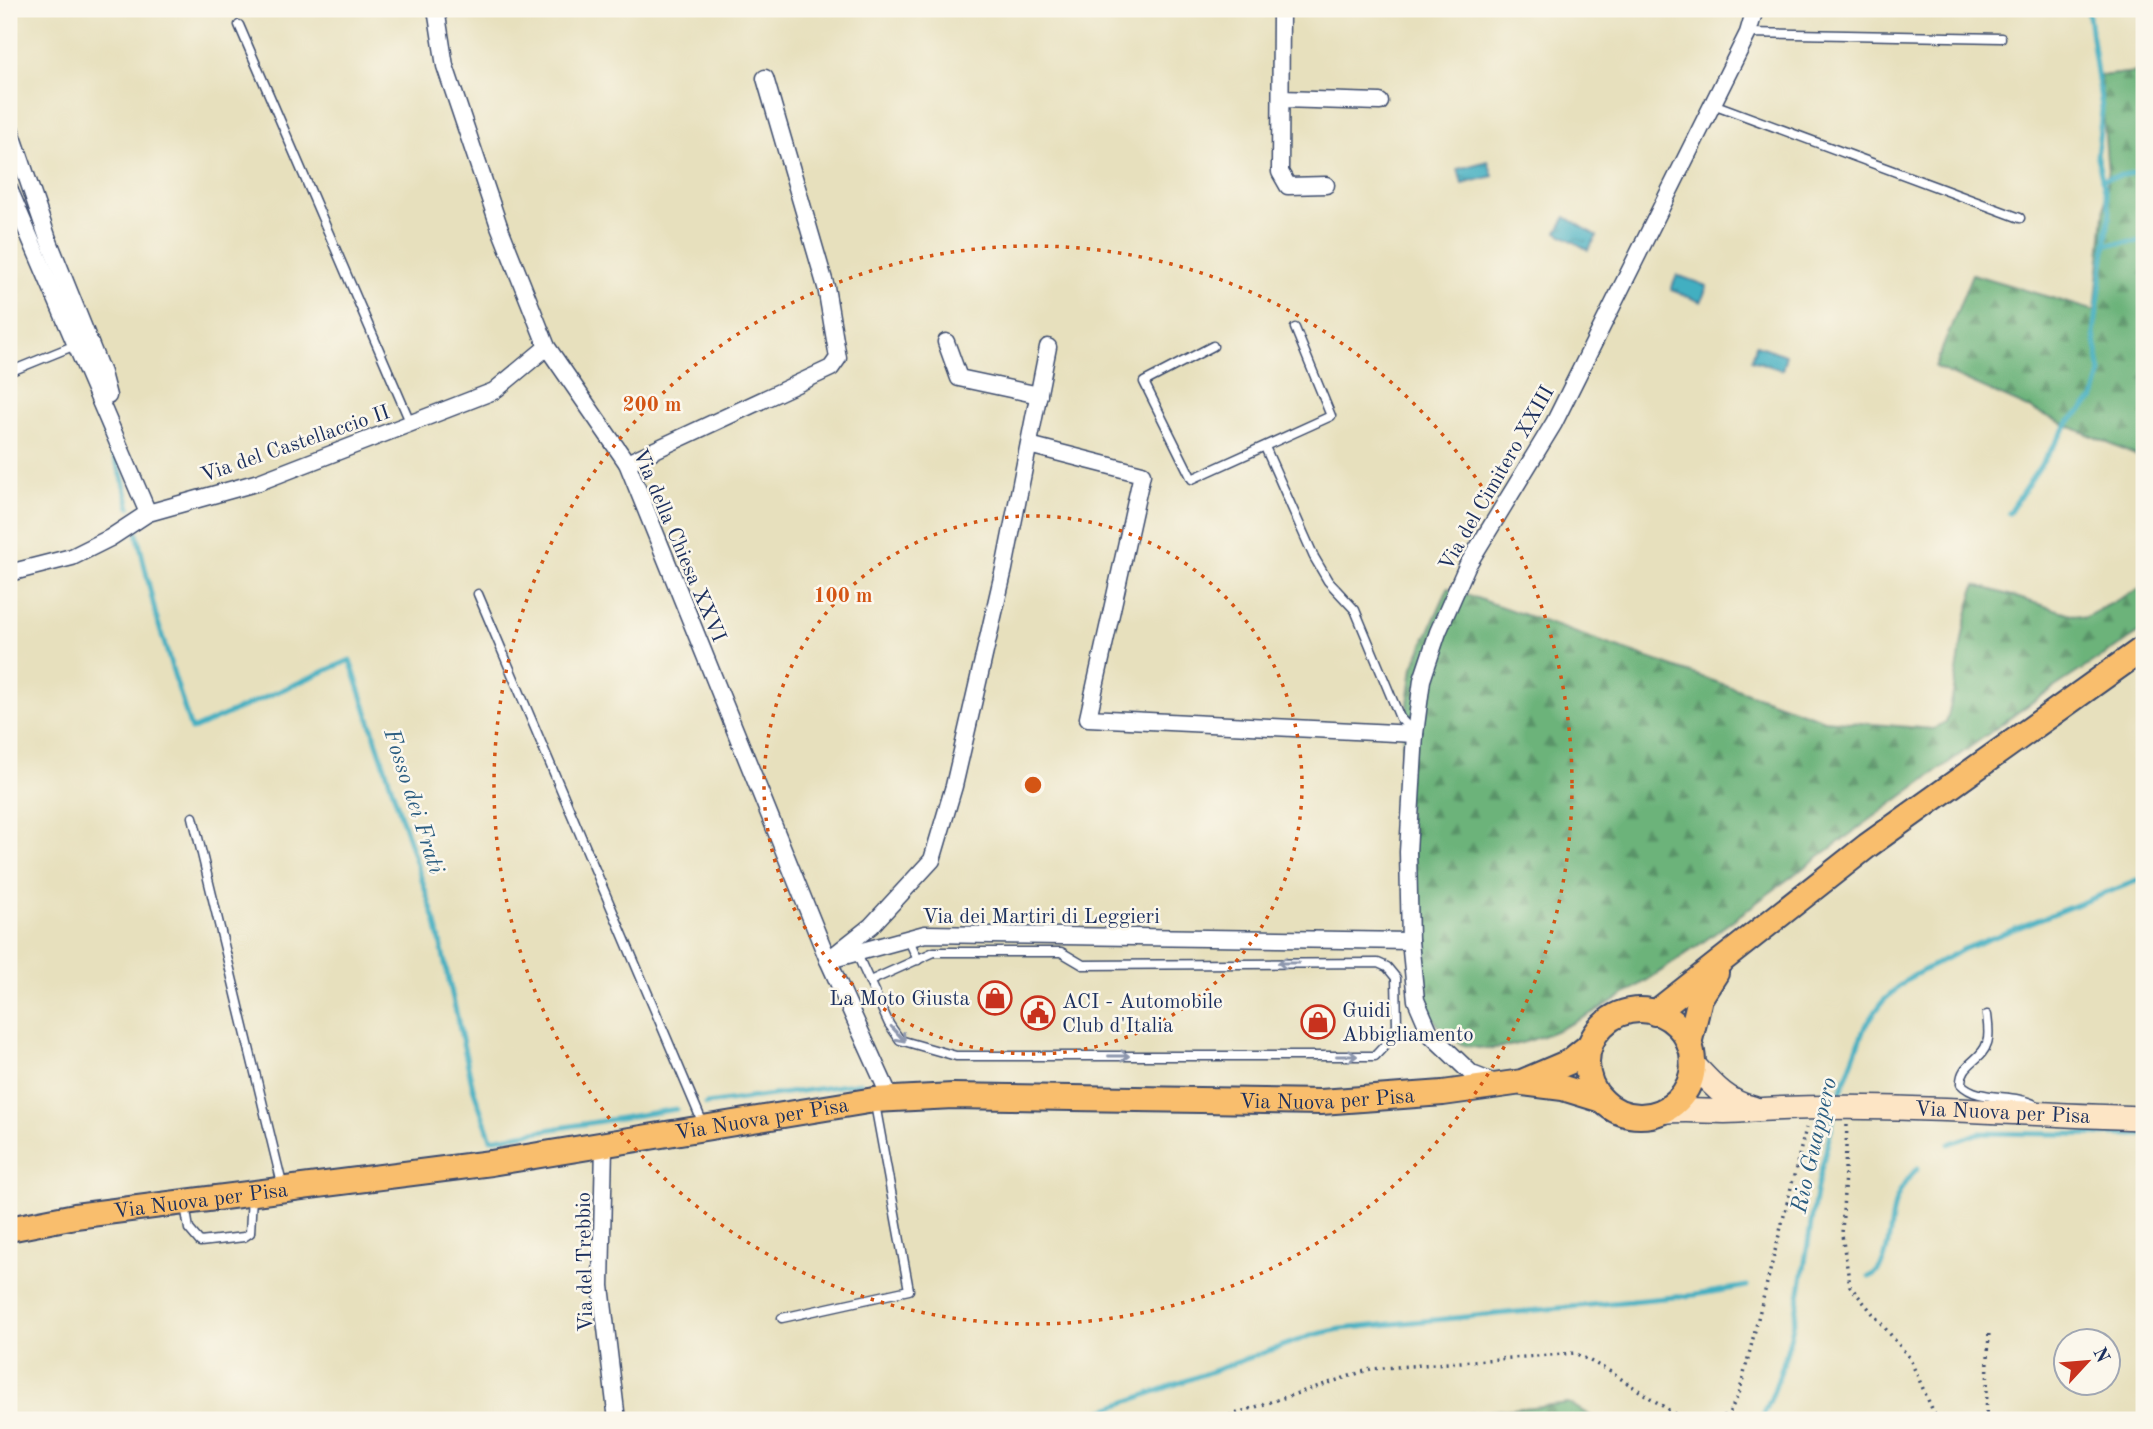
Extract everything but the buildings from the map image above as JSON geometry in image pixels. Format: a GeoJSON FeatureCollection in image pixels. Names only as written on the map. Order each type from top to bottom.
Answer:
{"type":"FeatureCollection","features":[{"type":"Feature","properties":{"kind":"main road"},"geometry":{"type":"LineString","coordinates":[[1656,1013],[1867,846],[2144,648]]}},
{"type":"Feature","properties":{"kind":"main road"},"geometry":{"type":"LineString","coordinates":[[1660,1112],[1680,1097],[1687,1086],[1700,998],[1726,958]]}},
{"type":"Feature","properties":{"kind":"main road"},"geometry":{"type":"LineString","coordinates":[[1511,1084],[1569,1062],[1590,1045],[1600,1029],[1612,1018],[1633,1011],[1656,1013],[1677,1027],[1690,1054],[1736,1103],[1756,1109]]}},
{"type":"Feature","properties":{"kind":"main road"},"geometry":{"type":"LineString","coordinates":[[1590,1045],[1588,1074],[1602,1100]]}},
{"type":"Feature","properties":{"kind":"main road","name":"Via Nuova per Pisa"},"geometry":{"type":"LineString","coordinates":[[9,1229],[75,1216],[604,1145],[883,1100],[953,1096],[1321,1102],[1372,1100],[1511,1084]]}},
{"type":"Feature","properties":{"kind":"main road"},"geometry":{"type":"LineString","coordinates":[[1511,1084],[1563,1088],[1602,1100],[1629,1115],[1691,1108],[1728,1111],[1811,1109]]}},
{"type":"Feature","properties":{"kind":"main road","name":"Via Nuova per Pisa"},"geometry":{"type":"LineString","coordinates":[[1811,1109],[2144,1118]]}},
{"type":"Feature","properties":{"kind":"street","name":"Via della Chiesa XXVI"},"geometry":{"type":"LineString","coordinates":[[436,9],[445,66],[499,226],[547,347],[627,463],[883,1100]]}},
{"type":"Feature","properties":{"kind":"street"},"geometry":{"type":"LineString","coordinates":[[1281,9],[1280,173],[1288,186],[1325,185]]}},
{"type":"Feature","properties":{"kind":"street","name":"Via del Cimitero XXIII"},"geometry":{"type":"LineString","coordinates":[[1511,1084],[1472,1074],[1431,1035],[1416,1000],[1410,941],[1408,852],[1415,734],[1422,680],[1438,632],[1467,566],[1554,424],[1748,33],[1755,9]]}},
{"type":"Feature","properties":{"kind":"street"},"geometry":{"type":"LineString","coordinates":[[627,463],[831,368],[838,358],[826,287],[765,78]]}},
{"type":"Feature","properties":{"kind":"street"},"geometry":{"type":"LineString","coordinates":[[1281,99],[1380,102]]}},
{"type":"Feature","properties":{"kind":"street"},"geometry":{"type":"LineString","coordinates":[[9,125],[48,239],[102,373],[119,441]]}},
{"type":"Feature","properties":{"kind":"street"},"geometry":{"type":"LineString","coordinates":[[9,190],[78,344],[148,513]]}},
{"type":"Feature","properties":{"kind":"street"},"geometry":{"type":"LineString","coordinates":[[946,342],[960,378],[1039,395]]}},
{"type":"Feature","properties":{"kind":"street","name":"Via del Castellaccio II"},"geometry":{"type":"LineString","coordinates":[[9,573],[72,557],[110,538],[148,513],[259,482],[494,391],[547,347]]}},
{"type":"Feature","properties":{"kind":"street","name":"Via dei Martiri di Leggieri"},"geometry":{"type":"LineString","coordinates":[[828,960],[871,926],[932,860],[954,786],[1004,569],[1048,347]]}},
{"type":"Feature","properties":{"kind":"street"},"geometry":{"type":"LineString","coordinates":[[1029,445],[1142,474],[1088,718],[1415,734]]}},
{"type":"Feature","properties":{"kind":"street","name":"Via dei Martiri di Leggieri"},"geometry":{"type":"LineString","coordinates":[[828,960],[925,934],[1410,941]]}},
{"type":"Feature","properties":{"kind":"street","name":"Via del Trebbio"},"geometry":{"type":"LineString","coordinates":[[604,1145],[601,1286],[617,1420]]}},
{"type":"Feature","properties":{"kind":"lane"},"geometry":{"type":"LineString","coordinates":[[239,25],[411,424]]}},
{"type":"Feature","properties":{"kind":"lane"},"geometry":{"type":"LineString","coordinates":[[1748,33],[2001,38]]}},
{"type":"Feature","properties":{"kind":"lane"},"geometry":{"type":"LineString","coordinates":[[1713,104],[2020,218]]}},
{"type":"Feature","properties":{"kind":"lane"},"geometry":{"type":"LineString","coordinates":[[1213,346],[1144,382],[1192,479],[1331,416],[1295,328]]}},
{"type":"Feature","properties":{"kind":"lane"},"geometry":{"type":"LineString","coordinates":[[9,372],[78,344]]}},
{"type":"Feature","properties":{"kind":"lane"},"geometry":{"type":"LineString","coordinates":[[1265,446],[1314,557],[1328,581],[1355,610],[1400,718],[1415,734]]}},
{"type":"Feature","properties":{"kind":"lane"},"geometry":{"type":"LineString","coordinates":[[478,594],[705,1128]]}},
{"type":"Feature","properties":{"kind":"lane"},"geometry":{"type":"LineString","coordinates":[[193,817],[284,1190]]}},
{"type":"Feature","properties":{"kind":"lane"},"geometry":{"type":"LineString","coordinates":[[908,938],[918,960]]}},
{"type":"Feature","properties":{"kind":"lane"},"geometry":{"type":"LineString","coordinates":[[856,953],[889,1024],[900,1040],[956,1056],[1375,1056],[1388,1042],[1397,1026],[1396,978],[1387,967],[1378,963],[1083,965],[1061,951],[934,952],[870,981]]}},
{"type":"Feature","properties":{"kind":"lane"},"geometry":{"type":"LineString","coordinates":[[1987,1015],[1988,1043],[1983,1053],[1969,1063],[1961,1075],[1961,1084],[1968,1091],[2028,1101],[2035,1105],[2039,1115]]}},
{"type":"Feature","properties":{"kind":"lane"},"geometry":{"type":"LineString","coordinates":[[782,1318],[909,1290],[883,1100]]}},
{"type":"Feature","properties":{"kind":"lane"},"geometry":{"type":"LineString","coordinates":[[184,1202],[189,1229],[200,1242],[250,1233],[252,1194]]}},
{"type":"Feature","properties":{"kind":"path"},"geometry":{"type":"LineString","coordinates":[[1718,1420],[1729,1413],[1739,1394],[1811,1109]]}},
{"type":"Feature","properties":{"kind":"path"},"geometry":{"type":"LineString","coordinates":[[1863,1110],[1847,1122],[1842,1235],[1850,1286],[1909,1357],[1937,1420]]}},
{"type":"Feature","properties":{"kind":"path"},"geometry":{"type":"LineString","coordinates":[[1986,1420],[1989,1329]]}},
{"type":"Feature","properties":{"kind":"path"},"geometry":{"type":"LineString","coordinates":[[1216,1420],[1371,1369],[1575,1353],[1609,1371],[1684,1420]]}},
{"type":"Feature","properties":{"kind":"green space"},"geometry":{"type":"Polygon","coordinates":[[[2144,71],[2144,459],[1935,367],[1972,274],[2095,311],[2108,173],[2100,76],[2144,71]]]}},
{"type":"Feature","properties":{"kind":"green space"},"geometry":{"type":"Polygon","coordinates":[[[1976,585],[2084,618],[2144,586],[2144,630],[2034,701],[1689,952],[1599,1009],[1555,1031],[1515,1045],[1479,1048],[1460,1044],[1440,1028],[1425,1004],[1402,746],[1413,667],[1448,588],[1825,720],[1933,729],[1946,723],[1966,619],[1976,585]]]}},
{"type":"Feature","properties":{"kind":"green space"},"geometry":{"type":"Polygon","coordinates":[[[1569,1403],[1597,1420],[1411,1420],[1569,1403]]]}},
{"type":"Feature","properties":{"kind":"water"},"geometry":{"type":"Polygon","coordinates":[[[1488,161],[1493,176],[1462,184],[1458,169],[1488,161]]]}},
{"type":"Feature","properties":{"kind":"water"},"geometry":{"type":"Polygon","coordinates":[[[1566,217],[1597,236],[1588,250],[1557,232],[1566,217]]]}},
{"type":"Feature","properties":{"kind":"water"},"geometry":{"type":"Polygon","coordinates":[[[1677,275],[1707,286],[1701,302],[1671,290],[1677,275]]]}},
{"type":"Feature","properties":{"kind":"water"},"geometry":{"type":"Polygon","coordinates":[[[1756,345],[1786,355],[1782,370],[1752,360],[1756,345]]]}},
{"type":"Feature","properties":{"kind":"waterway"},"geometry":{"type":"LineString","coordinates":[[2009,513],[2070,421],[2094,399],[2101,373],[2094,334],[2110,211],[2097,157],[2102,109],[2088,9]]}},
{"type":"Feature","properties":{"kind":"waterway"},"geometry":{"type":"LineString","coordinates":[[2102,179],[2144,171]]}},
{"type":"Feature","properties":{"kind":"waterway"},"geometry":{"type":"LineString","coordinates":[[2108,244],[2144,241]]}},
{"type":"Feature","properties":{"kind":"waterway","name":"Fosso dei Frati"},"geometry":{"type":"LineString","coordinates":[[102,425],[122,477],[130,507]]}},
{"type":"Feature","properties":{"kind":"waterway","name":"Fosso dei Frati"},"geometry":{"type":"LineString","coordinates":[[137,533],[156,616],[191,730],[350,660],[436,923],[473,1088],[491,1139],[676,1109]]}},
{"type":"Feature","properties":{"kind":"waterway","name":"Rio Guappero"},"geometry":{"type":"LineString","coordinates":[[1837,1102],[1865,1026],[1883,1001],[1909,978],[1964,949],[2144,878]]}},
{"type":"Feature","properties":{"kind":"waterway","name":"Fosso dei Frati"},"geometry":{"type":"LineString","coordinates":[[706,1104],[861,1083]]}},
{"type":"Feature","properties":{"kind":"waterway","name":"Fosso dei Frati"},"geometry":{"type":"LineString","coordinates":[[1794,1095],[1838,1094]]}},
{"type":"Feature","properties":{"kind":"waterway","name":"Rio Guappero"},"geometry":{"type":"LineString","coordinates":[[1761,1420],[1783,1366],[1797,1309],[1816,1193],[1834,1115]]}},
{"type":"Feature","properties":{"kind":"waterway"},"geometry":{"type":"LineString","coordinates":[[1949,1144],[1979,1133],[2144,1135]]}},
{"type":"Feature","properties":{"kind":"waterway"},"geometry":{"type":"LineString","coordinates":[[1869,1277],[1882,1265],[1898,1196],[1918,1168]]}},
{"type":"Feature","properties":{"kind":"waterway"},"geometry":{"type":"LineString","coordinates":[[1076,1420],[1313,1335],[1340,1329],[1695,1295],[1747,1286]]}},
{"type":"Feature","properties":{"kind":"place","name":"La Moto Giusta"},"geometry":{"type":"Point","coordinates":[995,998]}},
{"type":"Feature","properties":{"kind":"place","name":"ACI - Automobile Club d'Italia"},"geometry":{"type":"Point","coordinates":[1038,1013]}},
{"type":"Feature","properties":{"kind":"place","name":"Guidi Abbigliamento"},"geometry":{"type":"Point","coordinates":[1318,1022]}}]}
